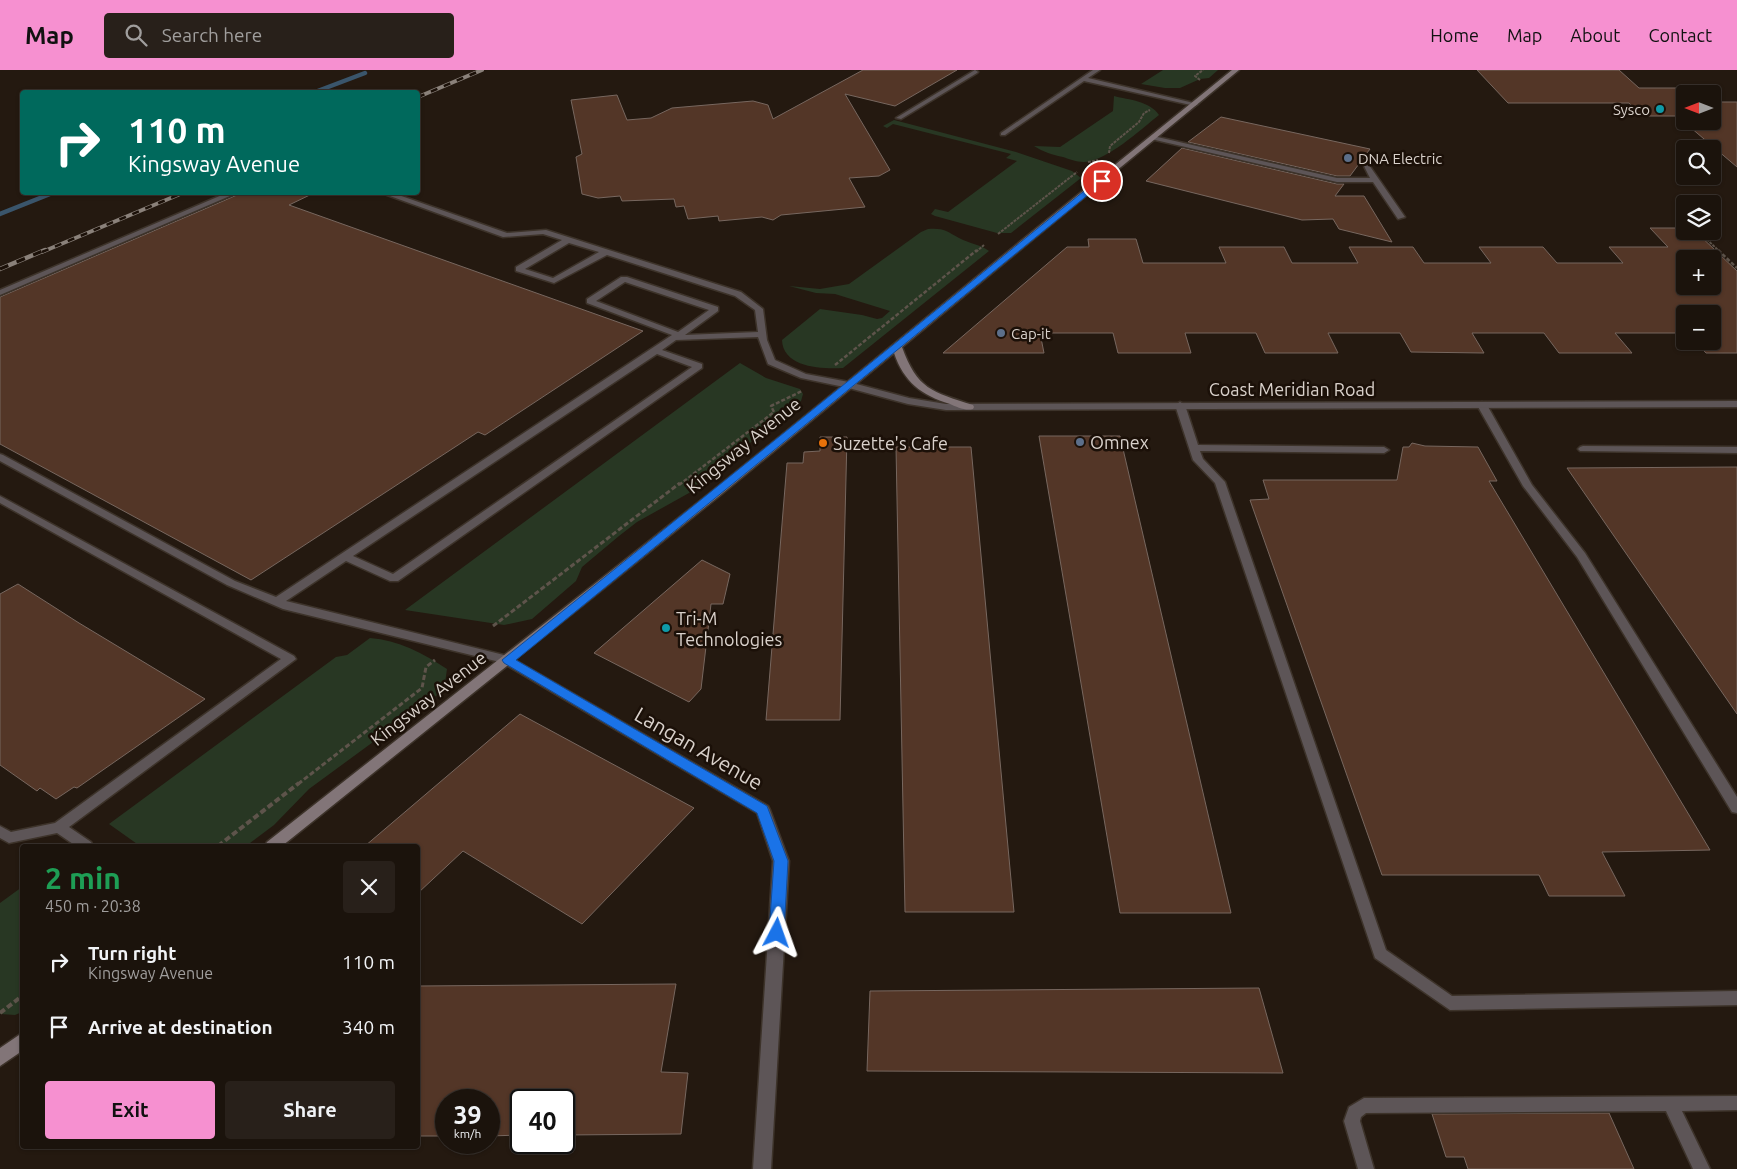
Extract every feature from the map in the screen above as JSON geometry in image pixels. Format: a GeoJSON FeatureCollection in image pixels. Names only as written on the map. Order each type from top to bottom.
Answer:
{"type":"FeatureCollection","features":[{"type":"Feature","properties":{"kind":"main road","name":"Kingsway Avenue"},"geometry":{"type":"LineString","coordinates":[[275,844],[508,660],[850,385],[1236,70]]}},
{"type":"Feature","properties":{"kind":"main road"},"geometry":{"type":"LineString","coordinates":[[898,346],[902,363],[912,381],[920,388],[930,394],[969,407]]}},
{"type":"Feature","properties":{"kind":"main road"},"geometry":{"type":"LineString","coordinates":[[0,1058],[20,1043]]}},
{"type":"Feature","properties":{"kind":"street","name":"Coast Meridian Road"},"geometry":{"type":"LineString","coordinates":[[850,385],[927,405],[969,407],[1737,404]]}},
{"type":"Feature","properties":{"kind":"street","name":"Langan Avenue"},"geometry":{"type":"LineString","coordinates":[[508,660],[763,810],[781,861],[762,1169]]}},
{"type":"Feature","properties":{"kind":"lane"},"geometry":{"type":"LineString","coordinates":[[1003,134],[1097,70]]}},
{"type":"Feature","properties":{"kind":"lane"},"geometry":{"type":"LineString","coordinates":[[899,118],[975,72]]}},
{"type":"Feature","properties":{"kind":"lane"},"geometry":{"type":"LineString","coordinates":[[1083,79],[1195,104]]}},
{"type":"Feature","properties":{"kind":"lane"},"geometry":{"type":"LineString","coordinates":[[1153,138],[1337,180],[1375,180]]}},
{"type":"Feature","properties":{"kind":"lane"},"geometry":{"type":"LineString","coordinates":[[1367,166],[1401,217]]}},
{"type":"Feature","properties":{"kind":"lane"},"geometry":{"type":"LineString","coordinates":[[0,294],[229,195]]}},
{"type":"Feature","properties":{"kind":"lane"},"geometry":{"type":"LineString","coordinates":[[391,195],[506,235],[543,232],[738,294],[759,309],[762,334],[771,362],[804,376],[850,385]]}},
{"type":"Feature","properties":{"kind":"lane"},"geometry":{"type":"LineString","coordinates":[[568,240],[519,269],[554,281],[606,252]]}},
{"type":"Feature","properties":{"kind":"lane"},"geometry":{"type":"LineString","coordinates":[[277,602],[676,336],[715,309],[624,279],[590,301],[676,336],[762,334]]}},
{"type":"Feature","properties":{"kind":"lane"},"geometry":{"type":"LineString","coordinates":[[345,557],[394,579],[699,366],[655,350]]}},
{"type":"Feature","properties":{"kind":"lane"},"geometry":{"type":"LineString","coordinates":[[1180,405],[1198,460],[1220,482],[1380,954],[1450,1003],[1737,998]]}},
{"type":"Feature","properties":{"kind":"lane"},"geometry":{"type":"LineString","coordinates":[[1482,405],[1528,486],[1581,555],[1737,808]]}},
{"type":"Feature","properties":{"kind":"lane"},"geometry":{"type":"LineString","coordinates":[[1194,448],[1384,450]]}},
{"type":"Feature","properties":{"kind":"lane"},"geometry":{"type":"LineString","coordinates":[[1583,449],[1737,450]]}},
{"type":"Feature","properties":{"kind":"lane"},"geometry":{"type":"LineString","coordinates":[[0,457],[232,583],[287,606],[508,660]]}},
{"type":"Feature","properties":{"kind":"lane"},"geometry":{"type":"LineString","coordinates":[[0,499],[290,659],[58,827],[9,838],[0,831]]}},
{"type":"Feature","properties":{"kind":"lane"},"geometry":{"type":"LineString","coordinates":[[58,827],[83,844]]}},
{"type":"Feature","properties":{"kind":"lane"},"geometry":{"type":"LineString","coordinates":[[1670,1103],[1702,1169]]}},
{"type":"Feature","properties":{"kind":"lane"},"geometry":{"type":"LineString","coordinates":[[1366,1169],[1352,1121],[1355,1112],[1364,1106],[1737,1103]]}},
{"type":"Feature","properties":{"kind":"path"},"geometry":{"type":"LineString","coordinates":[[1105,156],[1109,153],[1110,146],[1139,122],[1144,113],[1155,108]]}},
{"type":"Feature","properties":{"kind":"path"},"geometry":{"type":"LineString","coordinates":[[1088,162],[1100,160]]}},
{"type":"Feature","properties":{"kind":"path"},"geometry":{"type":"LineString","coordinates":[[998,234],[1076,172]]}},
{"type":"Feature","properties":{"kind":"path"},"geometry":{"type":"LineString","coordinates":[[1707,240],[1737,268]]}},
{"type":"Feature","properties":{"kind":"path"},"geometry":{"type":"LineString","coordinates":[[829,370],[984,245]]}},
{"type":"Feature","properties":{"kind":"path"},"geometry":{"type":"LineString","coordinates":[[493,626],[774,412],[771,406],[780,400],[794,397],[803,391]]}},
{"type":"Feature","properties":{"kind":"path"},"geometry":{"type":"LineString","coordinates":[[221,844],[422,688],[426,667],[435,659]]}},
{"type":"Feature","properties":{"kind":"path"},"geometry":{"type":"LineString","coordinates":[[0,1013],[20,998]]}},
{"type":"Feature","properties":{"kind":"green space"},"geometry":{"type":"Polygon","coordinates":[[[1163,70],[1218,70],[1209,78],[1200,79],[1180,88],[1165,88],[1141,84],[1163,70]]]}},
{"type":"Feature","properties":{"kind":"green space"},"geometry":{"type":"Polygon","coordinates":[[[1114,96],[1145,104],[1159,115],[1112,151],[1092,161],[1076,161],[1048,153],[1034,146],[1060,147],[1113,111],[1114,96]]]}},
{"type":"Feature","properties":{"kind":"green space"},"geometry":{"type":"Polygon","coordinates":[[[894,120],[1016,152],[1072,171],[1081,178],[1011,233],[997,233],[935,216],[931,214],[935,209],[948,212],[1017,161],[1006,158],[1011,154],[893,124],[887,128],[883,126],[894,120]]]}},
{"type":"Feature","properties":{"kind":"green space"},"geometry":{"type":"Polygon","coordinates":[[[928,229],[945,230],[989,251],[843,368],[805,365],[789,356],[784,349],[782,340],[820,309],[877,319],[882,318],[890,311],[835,294],[816,293],[789,286],[820,289],[849,284],[921,232],[928,229]]]}},
{"type":"Feature","properties":{"kind":"green space"},"geometry":{"type":"Polygon","coordinates":[[[740,363],[766,378],[800,389],[803,394],[801,401],[689,493],[637,522],[619,536],[582,567],[576,581],[532,619],[504,625],[405,610],[740,363]]]}},
{"type":"Feature","properties":{"kind":"green space"},"geometry":{"type":"Polygon","coordinates":[[[370,638],[400,644],[447,669],[444,690],[309,789],[274,825],[249,844],[137,844],[109,824],[336,657],[347,655],[370,638]]]}},
{"type":"Feature","properties":{"kind":"green space"},"geometry":{"type":"Polygon","coordinates":[[[20,888],[20,1013],[15,1015],[0,1014],[0,903],[20,888]]]}},
{"type":"Feature","properties":{"kind":"building"},"geometry":{"type":"Polygon","coordinates":[[[863,70],[957,70],[895,106],[845,94],[890,170],[879,176],[849,178],[865,207],[781,215],[773,220],[762,217],[719,221],[718,216],[688,219],[684,206],[676,207],[674,199],[622,201],[620,196],[598,198],[582,194],[576,157],[582,154],[571,100],[617,95],[627,120],[651,118],[672,108],[753,101],[768,105],[773,119],[863,70]]]}},
{"type":"Feature","properties":{"kind":"building","name":"Sysco"},"geometry":{"type":"Polygon","coordinates":[[[1477,70],[1619,70],[1639,88],[1676,88],[1676,116],[1643,116],[1629,103],[1508,103],[1477,70]]]}},
{"type":"Feature","properties":{"kind":"building","name":"Sysco"},"geometry":{"type":"Polygon","coordinates":[[[1721,102],[1737,102],[1737,167],[1721,153],[1721,140],[1705,140],[1693,130],[1721,130],[1721,102]]]}},
{"type":"Feature","properties":{"kind":"building"},"geometry":{"type":"Polygon","coordinates":[[[1221,117],[1370,149],[1350,176],[1337,176],[1188,142],[1221,117]]]}},
{"type":"Feature","properties":{"kind":"building"},"geometry":{"type":"Polygon","coordinates":[[[1182,148],[1337,184],[1344,184],[1335,196],[1364,196],[1392,242],[1339,229],[1333,219],[1302,220],[1146,181],[1182,148]]]}},
{"type":"Feature","properties":{"kind":"building"},"geometry":{"type":"Polygon","coordinates":[[[237,195],[310,195],[289,205],[643,331],[485,435],[478,432],[251,580],[0,444],[0,297],[237,195]]]}},
{"type":"Feature","properties":{"kind":"building"},"geometry":{"type":"Polygon","coordinates":[[[1650,228],[1676,228],[1676,240],[1704,240],[1715,250],[1676,250],[1676,295],[1721,295],[1721,256],[1737,271],[1737,353],[1706,353],[1703,350],[1721,350],[1721,305],[1676,305],[1676,333],[1615,333],[1632,353],[1559,353],[1544,333],[1472,333],[1484,353],[1411,352],[1400,333],[1328,333],[1338,353],[1265,353],[1256,333],[1185,333],[1191,353],[1118,353],[1113,333],[1040,333],[1044,353],[943,353],[1067,247],[1089,247],[1088,239],[1136,239],[1143,263],[1226,263],[1219,247],[1284,247],[1292,263],[1358,263],[1349,247],[1413,247],[1424,263],[1491,263],[1479,247],[1543,247],[1557,263],[1623,263],[1609,247],[1668,247],[1650,228]]]}},
{"type":"Feature","properties":{"kind":"building"},"geometry":{"type":"Polygon","coordinates":[[[1039,436],[1120,436],[1231,913],[1120,913],[1039,436]]]}},
{"type":"Feature","properties":{"kind":"building"},"geometry":{"type":"Polygon","coordinates":[[[820,437],[847,437],[840,720],[766,720],[787,463],[803,463],[804,452],[820,451],[820,437]]]}},
{"type":"Feature","properties":{"kind":"building"},"geometry":{"type":"Polygon","coordinates":[[[1412,443],[1425,446],[1478,447],[1497,481],[1489,481],[1710,850],[1602,852],[1625,896],[1549,896],[1539,875],[1382,875],[1250,500],[1269,499],[1263,480],[1397,480],[1403,447],[1409,447],[1412,443]]]}},
{"type":"Feature","properties":{"kind":"building"},"geometry":{"type":"Polygon","coordinates":[[[896,447],[971,447],[1014,912],[905,912],[896,447]]]}},
{"type":"Feature","properties":{"kind":"building"},"geometry":{"type":"Polygon","coordinates":[[[1737,467],[1737,714],[1567,468],[1737,467]]]}},
{"type":"Feature","properties":{"kind":"building","name":"Tri-M Technologies"},"geometry":{"type":"Polygon","coordinates":[[[702,560],[730,574],[723,604],[711,604],[701,689],[689,702],[594,653],[702,560]]]}},
{"type":"Feature","properties":{"kind":"building"},"geometry":{"type":"Polygon","coordinates":[[[18,584],[205,699],[77,788],[74,787],[56,799],[40,788],[37,791],[0,765],[0,594],[18,584]]]}},
{"type":"Feature","properties":{"kind":"building"},"geometry":{"type":"Polygon","coordinates":[[[520,714],[694,808],[582,924],[463,851],[420,891],[420,844],[367,844],[520,714]]]}},
{"type":"Feature","properties":{"kind":"building"},"geometry":{"type":"Polygon","coordinates":[[[676,984],[661,1072],[688,1073],[681,1134],[575,1135],[575,1089],[510,1089],[510,1135],[500,1136],[500,1089],[435,1089],[435,1136],[420,1136],[420,986],[676,984]]]}},
{"type":"Feature","properties":{"kind":"building"},"geometry":{"type":"Polygon","coordinates":[[[1259,988],[1283,1073],[867,1071],[870,991],[1259,988]]]}},
{"type":"Feature","properties":{"kind":"building"},"geometry":{"type":"Polygon","coordinates":[[[1609,1113],[1634,1169],[1468,1169],[1464,1157],[1446,1157],[1432,1114],[1609,1113]]]}},
{"type":"Feature","properties":{"kind":"waterway"},"geometry":{"type":"LineString","coordinates":[[320,90],[365,73]]}},
{"type":"Feature","properties":{"kind":"waterway"},"geometry":{"type":"LineString","coordinates":[[0,214],[48,195]]}},
{"type":"Feature","properties":{"kind":"railway"},"geometry":{"type":"LineString","coordinates":[[420,96],[482,70]]}},
{"type":"Feature","properties":{"kind":"railway"},"geometry":{"type":"LineString","coordinates":[[42,252],[178,195]]}},
{"type":"Feature","properties":{"kind":"railway"},"geometry":{"type":"LineString","coordinates":[[0,269],[45,250]]}},
{"type":"Feature","properties":{"kind":"place","name":"Sysco"},"geometry":{"type":"Point","coordinates":[1660,109]}},
{"type":"Feature","properties":{"kind":"place","name":"DNA Electric"},"geometry":{"type":"Point","coordinates":[1348,158]}},
{"type":"Feature","properties":{"kind":"place","name":"Cap-it"},"geometry":{"type":"Point","coordinates":[1001,333]}},
{"type":"Feature","properties":{"kind":"place","name":"Omnex"},"geometry":{"type":"Point","coordinates":[1080,442]}},
{"type":"Feature","properties":{"kind":"place","name":"Suzette's Cafe"},"geometry":{"type":"Point","coordinates":[823,443]}},
{"type":"Feature","properties":{"kind":"place","name":"Tri-M Technologies"},"geometry":{"type":"Point","coordinates":[666,628]}},
{"type":"Feature","properties":{"kind":"route"},"geometry":{"type":"LineString","coordinates":[[777,933],[781,861],[763,810],[508,660],[1102,181]]}}]}
